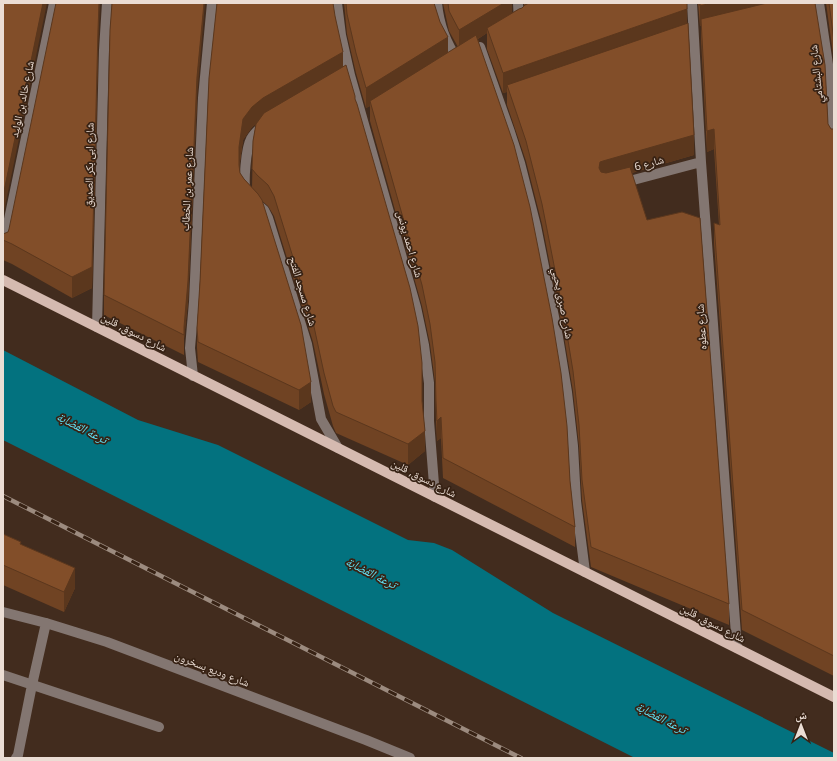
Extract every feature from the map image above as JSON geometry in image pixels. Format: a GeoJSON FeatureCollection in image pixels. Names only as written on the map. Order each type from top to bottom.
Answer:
{"type":"FeatureCollection","features":[{"type":"Feature","properties":{"kind":"main road","name":"شارع دسوق, قلين"},"geometry":{"type":"LineString","coordinates":[[3,280],[834,697]]}},
{"type":"Feature","properties":{"kind":"street","name":"شارع خالد بن الوليد"},"geometry":{"type":"LineString","coordinates":[[3,248],[54,3]]}},
{"type":"Feature","properties":{"kind":"street","name":"شارع ابى بكر الصديق"},"geometry":{"type":"LineString","coordinates":[[97,327],[104,50],[107,3]]}},
{"type":"Feature","properties":{"kind":"street","name":"شارع عمر بن الخطاب"},"geometry":{"type":"LineString","coordinates":[[193,376],[190,348],[194,302],[204,90],[212,3]]}},
{"type":"Feature","properties":{"kind":"street","name":"شارع احمد يونس"},"geometry":{"type":"LineString","coordinates":[[337,3],[346,77],[361,119],[416,308],[424,345],[429,383],[429,421],[435,497]]}},
{"type":"Feature","properties":{"kind":"street","name":"شارع صبرى يحيي"},"geometry":{"type":"LineString","coordinates":[[437,3],[438,19],[442,33],[455,62],[483,45],[503,99],[528,194],[536,226],[558,337],[568,400],[573,446],[576,501],[585,572]]}},
{"type":"Feature","properties":{"kind":"street"},"geometry":{"type":"LineString","coordinates":[[518,3],[516,24],[531,15]]}},
{"type":"Feature","properties":{"kind":"street","name":"شارع عطوه"},"geometry":{"type":"LineString","coordinates":[[692,3],[701,162],[737,648]]}},
{"type":"Feature","properties":{"kind":"street"},"geometry":{"type":"LineString","coordinates":[[796,9],[819,3]]}},
{"type":"Feature","properties":{"kind":"street","name":"شارع البشتامي"},"geometry":{"type":"LineString","coordinates":[[819,3],[832,85],[834,144]]}},
{"type":"Feature","properties":{"kind":"street"},"geometry":{"type":"LineString","coordinates":[[682,38],[705,31]]}},
{"type":"Feature","properties":{"kind":"street"},"geometry":{"type":"LineString","coordinates":[[361,119],[374,111]]}},
{"type":"Feature","properties":{"kind":"street","name":"شارع مسجد الفتح"},"geometry":{"type":"LineString","coordinates":[[272,120],[251,137],[248,145],[244,186],[245,192],[264,210],[268,218],[304,332],[315,381],[321,419],[338,448]]}},
{"type":"Feature","properties":{"kind":"street","name":"شارع 6"},"geometry":{"type":"LineString","coordinates":[[612,185],[701,162]]}},
{"type":"Feature","properties":{"kind":"street","name":"شارع وديع بسخرون"},"geometry":{"type":"LineString","coordinates":[[3,612],[46,623],[107,642],[410,758]]}},
{"type":"Feature","properties":{"kind":"street"},"geometry":{"type":"LineString","coordinates":[[16,758],[18,755],[46,623]]}},
{"type":"Feature","properties":{"kind":"street"},"geometry":{"type":"LineString","coordinates":[[3,675],[159,727]]}},
{"type":"Feature","properties":{"kind":"water","name":"ترعة القضابة"},"geometry":{"type":"Polygon","coordinates":[[[3,350],[138,420],[218,445],[408,540],[434,543],[452,550],[553,613],[834,753],[834,758],[635,758],[3,440],[3,350]]]}},
{"type":"Feature","properties":{"kind":"building"},"geometry":{"type":"Polygon","coordinates":[[[3,3],[43,3],[3,196],[3,3]]]}},
{"type":"Feature","properties":{"kind":"building"},"geometry":{"type":"Polygon","coordinates":[[[56,3],[99,3],[92,267],[72,277],[3,240],[3,234],[8,232],[9,229],[56,3]]]}},
{"type":"Feature","properties":{"kind":"building"},"geometry":{"type":"Polygon","coordinates":[[[112,3],[204,3],[197,77],[188,281],[184,335],[104,295],[110,30],[112,3]]]}},
{"type":"Feature","properties":{"kind":"building"},"geometry":{"type":"Polygon","coordinates":[[[217,3],[333,3],[343,52],[263,98],[252,107],[243,119],[239,147],[240,173],[262,200],[301,325],[311,382],[299,390],[198,342],[197,328],[209,78],[217,3]]]}},
{"type":"Feature","properties":{"kind":"building"},"geometry":{"type":"Polygon","coordinates":[[[346,3],[434,3],[440,22],[448,37],[366,88],[356,53],[346,3]]]}},
{"type":"Feature","properties":{"kind":"building"},"geometry":{"type":"Polygon","coordinates":[[[448,3],[504,3],[459,30],[449,11],[448,3]]]}},
{"type":"Feature","properties":{"kind":"building"},"geometry":{"type":"Polygon","coordinates":[[[529,3],[687,3],[687,9],[503,73],[487,28],[529,3]]]}},
{"type":"Feature","properties":{"kind":"building"},"geometry":{"type":"Polygon","coordinates":[[[700,3],[711,3],[700,6],[700,3]]]}},
{"type":"Feature","properties":{"kind":"building"},"geometry":{"type":"Polygon","coordinates":[[[767,3],[815,3],[825,65],[828,124],[831,129],[834,129],[834,656],[742,610],[714,223],[720,225],[714,129],[707,131],[701,19],[767,3]]]}},
{"type":"Feature","properties":{"kind":"building"},"geometry":{"type":"Polygon","coordinates":[[[829,3],[834,3],[834,41],[829,3]]]}},
{"type":"Feature","properties":{"kind":"building"},"geometry":{"type":"Polygon","coordinates":[[[688,23],[694,135],[600,162],[599,168],[601,172],[606,173],[630,167],[647,220],[682,212],[700,218],[729,604],[591,547],[582,480],[579,425],[573,371],[564,316],[542,204],[526,141],[507,85],[688,23]]]}},
{"type":"Feature","properties":{"kind":"building"},"geometry":{"type":"Polygon","coordinates":[[[476,35],[514,145],[530,207],[552,318],[561,373],[575,527],[443,458],[441,417],[437,421],[435,362],[430,324],[422,285],[370,101],[476,35]]]}},
{"type":"Feature","properties":{"kind":"building"},"geometry":{"type":"Polygon","coordinates":[[[346,65],[410,288],[418,326],[422,363],[422,401],[425,431],[408,444],[336,412],[324,373],[313,322],[274,196],[268,185],[252,169],[253,141],[256,124],[264,113],[346,65]]]}},
{"type":"Feature","properties":{"kind":"building"},"geometry":{"type":"Polygon","coordinates":[[[3,534],[21,542],[20,544],[75,568],[64,592],[3,565],[3,534]]]}},
{"type":"Feature","properties":{"kind":"railway"},"geometry":{"type":"LineString","coordinates":[[3,496],[521,758]]}}]}
